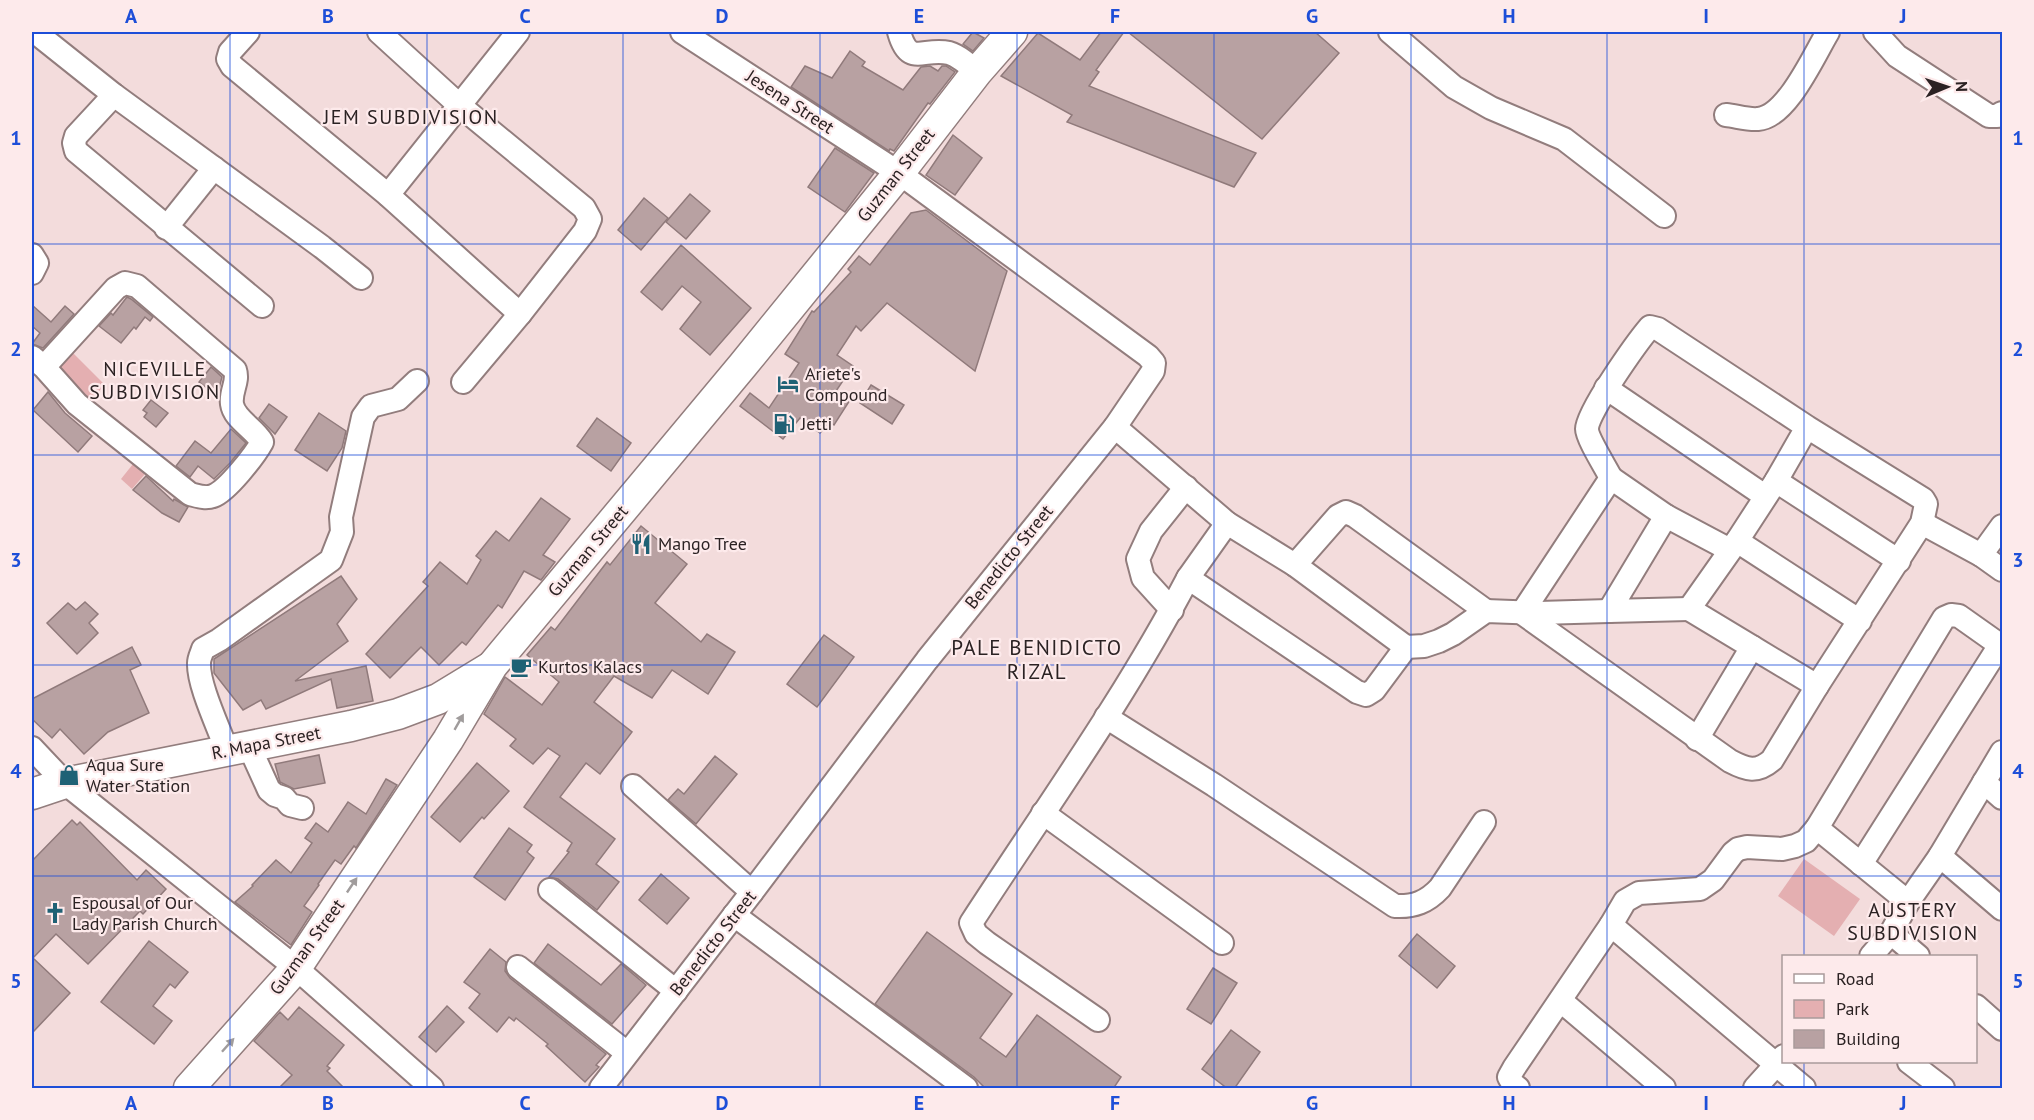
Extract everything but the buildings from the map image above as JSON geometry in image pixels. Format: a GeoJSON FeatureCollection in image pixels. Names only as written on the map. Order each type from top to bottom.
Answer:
{"type":"FeatureCollection","features":[{"type":"Feature","properties":{"kind":"main road","name":"Guzman Street"},"geometry":{"type":"LineString","coordinates":[[189,1089],[296,968],[448,740],[492,666],[715,399],[899,173],[977,72],[1012,32]]}},
{"type":"Feature","properties":{"kind":"main road","name":"R. Mapa Street"},"geometry":{"type":"LineString","coordinates":[[32,794],[65,783],[351,726],[398,714],[438,699],[492,666]]}},
{"type":"Feature","properties":{"kind":"street"},"geometry":{"type":"LineString","coordinates":[[33,32],[114,95],[361,278]]}},
{"type":"Feature","properties":{"kind":"street"},"geometry":{"type":"LineString","coordinates":[[248,32],[230,52],[228,59],[232,66],[388,195],[520,314]]}},
{"type":"Feature","properties":{"kind":"street"},"geometry":{"type":"LineString","coordinates":[[379,32],[459,105],[584,208],[590,219],[585,231],[463,382]]}},
{"type":"Feature","properties":{"kind":"street"},"geometry":{"type":"LineString","coordinates":[[388,195],[518,32]]}},
{"type":"Feature","properties":{"kind":"street","name":"Jesena Street"},"geometry":{"type":"LineString","coordinates":[[682,32],[899,173]]}},
{"type":"Feature","properties":{"kind":"street"},"geometry":{"type":"LineString","coordinates":[[899,32],[909,52],[918,55],[927,52],[947,53],[966,62],[977,72]]}},
{"type":"Feature","properties":{"kind":"street"},"geometry":{"type":"LineString","coordinates":[[1390,32],[1454,87],[1491,108],[1564,140],[1664,216]]}},
{"type":"Feature","properties":{"kind":"street"},"geometry":{"type":"LineString","coordinates":[[1726,115],[1756,120],[1765,118],[1778,109],[1791,96],[1828,32]]}},
{"type":"Feature","properties":{"kind":"street"},"geometry":{"type":"LineString","coordinates":[[1875,32],[1897,56],[1989,116],[2002,113]]}},
{"type":"Feature","properties":{"kind":"street"},"geometry":{"type":"LineString","coordinates":[[114,95],[76,136],[74,147],[76,151],[262,306]]}},
{"type":"Feature","properties":{"kind":"street"},"geometry":{"type":"LineString","coordinates":[[166,228],[214,168]]}},
{"type":"Feature","properties":{"kind":"street","name":"Benedicto Street"},"geometry":{"type":"LineString","coordinates":[[601,1089],[927,660],[1115,427],[1153,371],[1154,363],[1148,356],[899,173]]}},
{"type":"Feature","properties":{"kind":"street"},"geometry":{"type":"LineString","coordinates":[[32,255],[37,264],[32,273]]}},
{"type":"Feature","properties":{"kind":"street"},"geometry":{"type":"LineString","coordinates":[[125,283],[137,286],[235,370],[237,376],[232,405],[235,414],[256,432],[262,442],[257,452],[216,495],[203,498],[190,494],[77,404],[38,362],[116,288],[125,283]]}},
{"type":"Feature","properties":{"kind":"street"},"geometry":{"type":"LineString","coordinates":[[1522,613],[1697,739],[1743,769],[1754,769],[1772,760],[1922,524],[1926,504],[1923,499],[1658,329],[1650,327],[1606,388],[1586,429],[1611,478],[1666,516],[1734,546],[1860,621]]}},
{"type":"Feature","properties":{"kind":"street"},"geometry":{"type":"LineString","coordinates":[[302,808],[290,806],[284,798],[269,790],[238,748],[205,692],[199,661],[203,649],[331,560],[342,532],[341,517],[363,417],[371,406],[398,399],[417,381]]}},
{"type":"Feature","properties":{"kind":"street"},"geometry":{"type":"LineString","coordinates":[[1606,388],[1771,489],[1899,561]]}},
{"type":"Feature","properties":{"kind":"street"},"geometry":{"type":"LineString","coordinates":[[1115,427],[1227,523],[1295,564],[1406,647],[1424,646],[1439,641],[1486,611]]}},
{"type":"Feature","properties":{"kind":"street"},"geometry":{"type":"LineString","coordinates":[[1689,609],[1734,546],[1808,427]]}},
{"type":"Feature","properties":{"kind":"street"},"geometry":{"type":"LineString","coordinates":[[1522,613],[1611,478]]}},
{"type":"Feature","properties":{"kind":"street"},"geometry":{"type":"LineString","coordinates":[[1172,610],[1143,578],[1137,559],[1151,531],[1186,487]]}},
{"type":"Feature","properties":{"kind":"street"},"geometry":{"type":"LineString","coordinates":[[1295,564],[1338,516],[1346,512],[1486,611],[1522,613],[1689,609],[1817,686]]}},
{"type":"Feature","properties":{"kind":"street"},"geometry":{"type":"LineString","coordinates":[[1609,611],[1666,516]]}},
{"type":"Feature","properties":{"kind":"street"},"geometry":{"type":"LineString","coordinates":[[1098,1020],[987,943],[976,934],[971,923],[1106,717],[1172,610],[1188,578],[1227,523]]}},
{"type":"Feature","properties":{"kind":"street"},"geometry":{"type":"LineString","coordinates":[[1922,524],[1981,555],[2002,570]]}},
{"type":"Feature","properties":{"kind":"street"},"geometry":{"type":"LineString","coordinates":[[1981,555],[2002,526]]}},
{"type":"Feature","properties":{"kind":"street"},"geometry":{"type":"LineString","coordinates":[[1188,578],[1357,692],[1366,694],[1374,690],[1406,647]]}},
{"type":"Feature","properties":{"kind":"street"},"geometry":{"type":"LineString","coordinates":[[1518,1089],[1509,1077],[1625,901],[1639,893],[1700,889],[1713,880],[1733,852],[1738,849],[1747,847],[1782,849],[1806,841],[1817,828],[1944,618],[1951,615],[1959,616],[2001,646],[1861,864]]}},
{"type":"Feature","properties":{"kind":"street"},"geometry":{"type":"LineString","coordinates":[[1697,739],[1752,646]]}},
{"type":"Feature","properties":{"kind":"street"},"geometry":{"type":"LineString","coordinates":[[1106,717],[1214,785],[1395,906],[1417,904],[1431,898],[1484,822]]}},
{"type":"Feature","properties":{"kind":"street"},"geometry":{"type":"LineString","coordinates":[[32,748],[65,783],[296,968],[432,1089]]}},
{"type":"Feature","properties":{"kind":"street"},"geometry":{"type":"LineString","coordinates":[[1873,955],[1891,933],[2002,752]]}},
{"type":"Feature","properties":{"kind":"street"},"geometry":{"type":"LineString","coordinates":[[1984,782],[2002,798]]}},
{"type":"Feature","properties":{"kind":"street"},"geometry":{"type":"LineString","coordinates":[[633,786],[752,892]]}},
{"type":"Feature","properties":{"kind":"street"},"geometry":{"type":"LineString","coordinates":[[1042,813],[1222,943]]}},
{"type":"Feature","properties":{"kind":"street"},"geometry":{"type":"LineString","coordinates":[[1817,828],[1908,902]]}},
{"type":"Feature","properties":{"kind":"street"},"geometry":{"type":"LineString","coordinates":[[1940,856],[2002,909]]}},
{"type":"Feature","properties":{"kind":"street"},"geometry":{"type":"LineString","coordinates":[[550,890],[676,991]]}},
{"type":"Feature","properties":{"kind":"street"},"geometry":{"type":"LineString","coordinates":[[730,920],[959,1088]]}},
{"type":"Feature","properties":{"kind":"street"},"geometry":{"type":"LineString","coordinates":[[1611,925],[1780,1061],[1804,1089]]}},
{"type":"Feature","properties":{"kind":"street"},"geometry":{"type":"LineString","coordinates":[[1891,933],[1916,955]]}},
{"type":"Feature","properties":{"kind":"street"},"geometry":{"type":"LineString","coordinates":[[518,967],[627,1053]]}},
{"type":"Feature","properties":{"kind":"street"},"geometry":{"type":"LineString","coordinates":[[1561,1001],[1664,1089]]}},
{"type":"Feature","properties":{"kind":"street"},"geometry":{"type":"LineString","coordinates":[[1977,1007],[2002,1029]]}},
{"type":"Feature","properties":{"kind":"street"},"geometry":{"type":"LineString","coordinates":[[1755,1089],[1780,1061]]}},
{"type":"Feature","properties":{"kind":"street"},"geometry":{"type":"LineString","coordinates":[[1910,1063],[1943,1089]]}},
{"type":"Feature","properties":{"kind":"green space"},"geometry":{"type":"Polygon","coordinates":[[[71,351],[105,385],[88,403],[54,369],[71,351]]]}},
{"type":"Feature","properties":{"kind":"green space"},"geometry":{"type":"Polygon","coordinates":[[[133,464],[145,474],[132,489],[121,479],[133,464]]]}},
{"type":"Feature","properties":{"kind":"green space"},"geometry":{"type":"Polygon","coordinates":[[[1804,859],[1860,899],[1834,936],[1778,896],[1804,859]]]}},
{"type":"Feature","properties":{"kind":"place","name":"Ariete's Compound"},"geometry":{"type":"Point","coordinates":[788,384]}},
{"type":"Feature","properties":{"kind":"place","name":"Jetti"},"geometry":{"type":"Point","coordinates":[784,424]}},
{"type":"Feature","properties":{"kind":"place","name":"Mango Tree"},"geometry":{"type":"Point","coordinates":[641,544]}},
{"type":"Feature","properties":{"kind":"place","name":"Kurtos Kalacs"},"geometry":{"type":"Point","coordinates":[521,667]}},
{"type":"Feature","properties":{"kind":"place","name":"Aqua Sure Water Station"},"geometry":{"type":"Point","coordinates":[69,775]}},
{"type":"Feature","properties":{"kind":"place","name":"Espousal of Our Lady Parish Church"},"geometry":{"type":"Point","coordinates":[55,913]}},
{"type":"Feature","properties":{"kind":"district","name":"JEM SUBDIVISION"},"geometry":{"type":"Point","coordinates":[411,117]}},
{"type":"Feature","properties":{"kind":"district","name":"NICEVILLE SUBDIVISION"},"geometry":{"type":"Point","coordinates":[155,380]}},
{"type":"Feature","properties":{"kind":"district","name":"PALE BENIDICTO RIZAL"},"geometry":{"type":"Point","coordinates":[1037,660]}},
{"type":"Feature","properties":{"kind":"district","name":"AUSTERY SUBDIVISION"},"geometry":{"type":"Point","coordinates":[1913,922]}}]}
